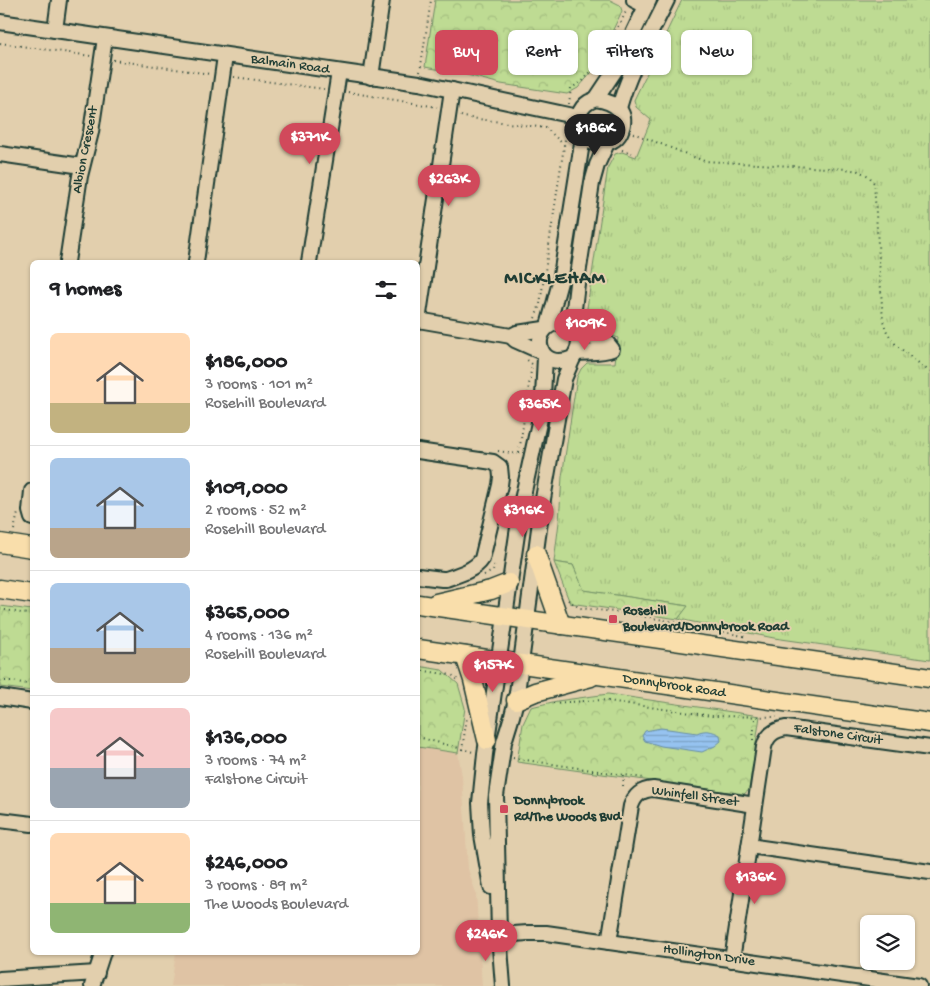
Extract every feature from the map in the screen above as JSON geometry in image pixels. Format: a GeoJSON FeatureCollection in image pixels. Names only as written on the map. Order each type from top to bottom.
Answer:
{"type":"FeatureCollection","features":[{"type":"Feature","properties":{"kind":"main road"},"geometry":{"type":"LineString","coordinates":[[0,543],[30,548]]}},
{"type":"Feature","properties":{"kind":"main road"},"geometry":{"type":"LineString","coordinates":[[536,554],[561,625]]}},
{"type":"Feature","properties":{"kind":"main road"},"geometry":{"type":"LineString","coordinates":[[422,605],[491,590],[509,583]]}},
{"type":"Feature","properties":{"kind":"main road"},"geometry":{"type":"LineString","coordinates":[[0,589],[30,594]]}},
{"type":"Feature","properties":{"kind":"main road"},"geometry":{"type":"LineString","coordinates":[[422,605],[930,678]]}},
{"type":"Feature","properties":{"kind":"main road","name":"Donnybrook Road"},"geometry":{"type":"LineString","coordinates":[[420,649],[930,723]]}},
{"type":"Feature","properties":{"kind":"main road"},"geometry":{"type":"LineString","coordinates":[[465,656],[473,680],[486,747]]}},
{"type":"Feature","properties":{"kind":"main road"},"geometry":{"type":"LineString","coordinates":[[516,700],[535,692],[599,675]]}},
{"type":"Feature","properties":{"kind":"street"},"geometry":{"type":"LineString","coordinates":[[55,30],[59,0]]}},
{"type":"Feature","properties":{"kind":"street"},"geometry":{"type":"LineString","coordinates":[[371,76],[382,0]]}},
{"type":"Feature","properties":{"kind":"street"},"geometry":{"type":"LineString","coordinates":[[619,108],[622,96],[634,69],[667,0]]}},
{"type":"Feature","properties":{"kind":"street"},"geometry":{"type":"LineString","coordinates":[[596,99],[616,69],[639,3]]}},
{"type":"Feature","properties":{"kind":"street","name":"Balmain Road"},"geometry":{"type":"LineString","coordinates":[[0,22],[371,76],[452,90],[573,116]]}},
{"type":"Feature","properties":{"kind":"street","name":"Albion Crescent"},"geometry":{"type":"LineString","coordinates":[[67,260],[82,166],[91,132],[106,38]]}},
{"type":"Feature","properties":{"kind":"street"},"geometry":{"type":"LineString","coordinates":[[196,260],[226,56]]}},
{"type":"Feature","properties":{"kind":"street"},"geometry":{"type":"LineString","coordinates":[[309,260],[339,72]]}},
{"type":"Feature","properties":{"kind":"street"},"geometry":{"type":"LineString","coordinates":[[420,307],[452,90]]}},
{"type":"Feature","properties":{"kind":"street"},"geometry":{"type":"LineString","coordinates":[[596,99],[606,100],[613,104],[619,108],[622,115],[622,129],[618,136],[606,143],[590,141],[583,137],[573,116],[589,102],[596,99]]}},
{"type":"Feature","properties":{"kind":"street"},"geometry":{"type":"LineString","coordinates":[[499,935],[482,835],[480,803],[509,583],[522,500],[543,396],[543,354],[540,339],[546,328],[560,282],[583,137]]}},
{"type":"Feature","properties":{"kind":"street"},"geometry":{"type":"LineString","coordinates":[[503,986],[499,935],[496,796],[501,756],[516,700],[543,499],[558,408],[564,379],[578,348],[574,309],[592,183],[606,143]]}},
{"type":"Feature","properties":{"kind":"street"},"geometry":{"type":"LineString","coordinates":[[0,154],[82,166]]}},
{"type":"Feature","properties":{"kind":"street"},"geometry":{"type":"LineString","coordinates":[[420,321],[511,336],[517,333],[527,338],[543,354],[554,361],[560,362],[574,355],[606,352],[612,349],[608,344],[563,323],[552,324],[527,338]]}},
{"type":"Feature","properties":{"kind":"street"},"geometry":{"type":"LineString","coordinates":[[420,451],[493,462],[500,467],[501,477],[482,559],[479,563],[446,579],[420,576]]}},
{"type":"Feature","properties":{"kind":"street"},"geometry":{"type":"LineString","coordinates":[[0,697],[30,702]]}},
{"type":"Feature","properties":{"kind":"street","name":"Falstone Circuit"},"geometry":{"type":"LineString","coordinates":[[732,960],[766,741],[771,734],[786,728],[930,748]]}},
{"type":"Feature","properties":{"kind":"street","name":"Whinfell Street"},"geometry":{"type":"LineString","coordinates":[[609,942],[631,806],[638,794],[653,789],[755,805]]}},
{"type":"Feature","properties":{"kind":"street"},"geometry":{"type":"LineString","coordinates":[[0,820],[30,824]]}},
{"type":"Feature","properties":{"kind":"street"},"geometry":{"type":"LineString","coordinates":[[749,846],[930,872]]}},
{"type":"Feature","properties":{"kind":"street","name":"Hollington Drive"},"geometry":{"type":"LineString","coordinates":[[499,935],[546,933],[732,960],[868,983],[919,986]]}},
{"type":"Feature","properties":{"kind":"street"},"geometry":{"type":"LineString","coordinates":[[0,979],[94,979],[102,955]]}},
{"type":"Feature","properties":{"kind":"path"},"geometry":{"type":"LineString","coordinates":[[419,84],[431,0]]}},
{"type":"Feature","properties":{"kind":"path"},"geometry":{"type":"LineString","coordinates":[[519,454],[532,364],[524,357],[529,323],[536,316],[540,304],[565,146],[573,116],[571,88],[582,82],[595,67],[608,40],[621,22],[639,3]]}},
{"type":"Feature","properties":{"kind":"path"},"geometry":{"type":"LineString","coordinates":[[0,43],[222,76],[344,91],[456,110],[463,117],[546,128],[565,146]]}},
{"type":"Feature","properties":{"kind":"path"},"geometry":{"type":"LineString","coordinates":[[622,129],[704,161],[846,169],[858,171],[869,176],[874,184],[883,321],[887,332],[896,345],[930,372]]}},
{"type":"Feature","properties":{"kind":"path"},"geometry":{"type":"LineString","coordinates":[[480,577],[492,571],[495,562]]}},
{"type":"Feature","properties":{"kind":"path"},"geometry":{"type":"LineString","coordinates":[[551,600],[564,596],[580,608],[623,613],[751,637]]}},
{"type":"Feature","properties":{"kind":"path"},"geometry":{"type":"LineString","coordinates":[[0,609],[30,615]]}},
{"type":"Feature","properties":{"kind":"path"},"geometry":{"type":"LineString","coordinates":[[420,670],[452,675],[462,684],[473,680]]}},
{"type":"Feature","properties":{"kind":"path"},"geometry":{"type":"LineString","coordinates":[[0,681],[13,681],[30,685]]}},
{"type":"Feature","properties":{"kind":"path"},"geometry":{"type":"LineString","coordinates":[[550,703],[601,700],[712,716],[782,717]]}},
{"type":"Feature","properties":{"kind":"path"},"geometry":{"type":"LineString","coordinates":[[462,750],[468,710]]}},
{"type":"Feature","properties":{"kind":"path"},"geometry":{"type":"LineString","coordinates":[[752,744],[756,717]]}},
{"type":"Feature","properties":{"kind":"path"},"geometry":{"type":"LineString","coordinates":[[420,739],[462,750],[486,747]]}},
{"type":"Feature","properties":{"kind":"path"},"geometry":{"type":"LineString","coordinates":[[501,756],[643,778]]}},
{"type":"Feature","properties":{"kind":"path"},"geometry":{"type":"LineString","coordinates":[[623,786],[624,775]]}},
{"type":"Feature","properties":{"kind":"shaded area"},"geometry":{"type":"Polygon","coordinates":[[[420,747],[458,753],[462,776],[468,869],[476,893],[482,986],[171,986],[176,955],[420,955],[420,747]]]}},
{"type":"Feature","properties":{"kind":"green space"},"geometry":{"type":"Polygon","coordinates":[[[435,0],[610,0],[620,5],[622,11],[613,30],[588,30],[589,75],[578,88],[567,94],[501,84],[467,75],[498,75],[498,30],[435,30],[435,69],[425,67],[435,0]]]}},
{"type":"Feature","properties":{"kind":"green space"},"geometry":{"type":"Polygon","coordinates":[[[682,0],[930,0],[930,660],[774,638],[678,619],[687,606],[583,590],[573,565],[554,562],[562,477],[577,377],[587,363],[615,363],[618,338],[592,326],[586,315],[608,167],[615,154],[622,152],[636,157],[651,120],[636,107],[634,100],[646,75],[671,75],[671,30],[668,30],[682,0]]]}},
{"type":"Feature","properties":{"kind":"green space"},"geometry":{"type":"Polygon","coordinates":[[[554,562],[573,565],[584,590],[688,606],[678,619],[570,603],[554,562]]]}},
{"type":"Feature","properties":{"kind":"green space"},"geometry":{"type":"Polygon","coordinates":[[[0,606],[30,610],[30,691],[0,687],[0,606]]]}},
{"type":"Feature","properties":{"kind":"green space"},"geometry":{"type":"Polygon","coordinates":[[[420,666],[442,670],[458,684],[465,708],[458,753],[420,747],[420,666]]]}},
{"type":"Feature","properties":{"kind":"green space"},"geometry":{"type":"Polygon","coordinates":[[[608,694],[760,716],[749,790],[744,794],[517,762],[523,724],[531,707],[557,701],[608,694]]]}},
{"type":"Feature","properties":{"kind":"water"},"geometry":{"type":"Polygon","coordinates":[[[661,728],[697,733],[703,731],[712,732],[720,735],[721,741],[702,752],[661,746],[645,741],[642,736],[645,731],[661,728]]]}},
{"type":"Feature","properties":{"kind":"place","name":"Rosehill Boulevard/Donnybrook Road"},"geometry":{"type":"Point","coordinates":[613,619]}},
{"type":"Feature","properties":{"kind":"place","name":"Donnybrook Rd/The Woods Bvd"},"geometry":{"type":"Point","coordinates":[504,809]}},
{"type":"Feature","properties":{"kind":"district","name":"MICKLEHAM"},"geometry":{"type":"Point","coordinates":[555,279]}}]}
